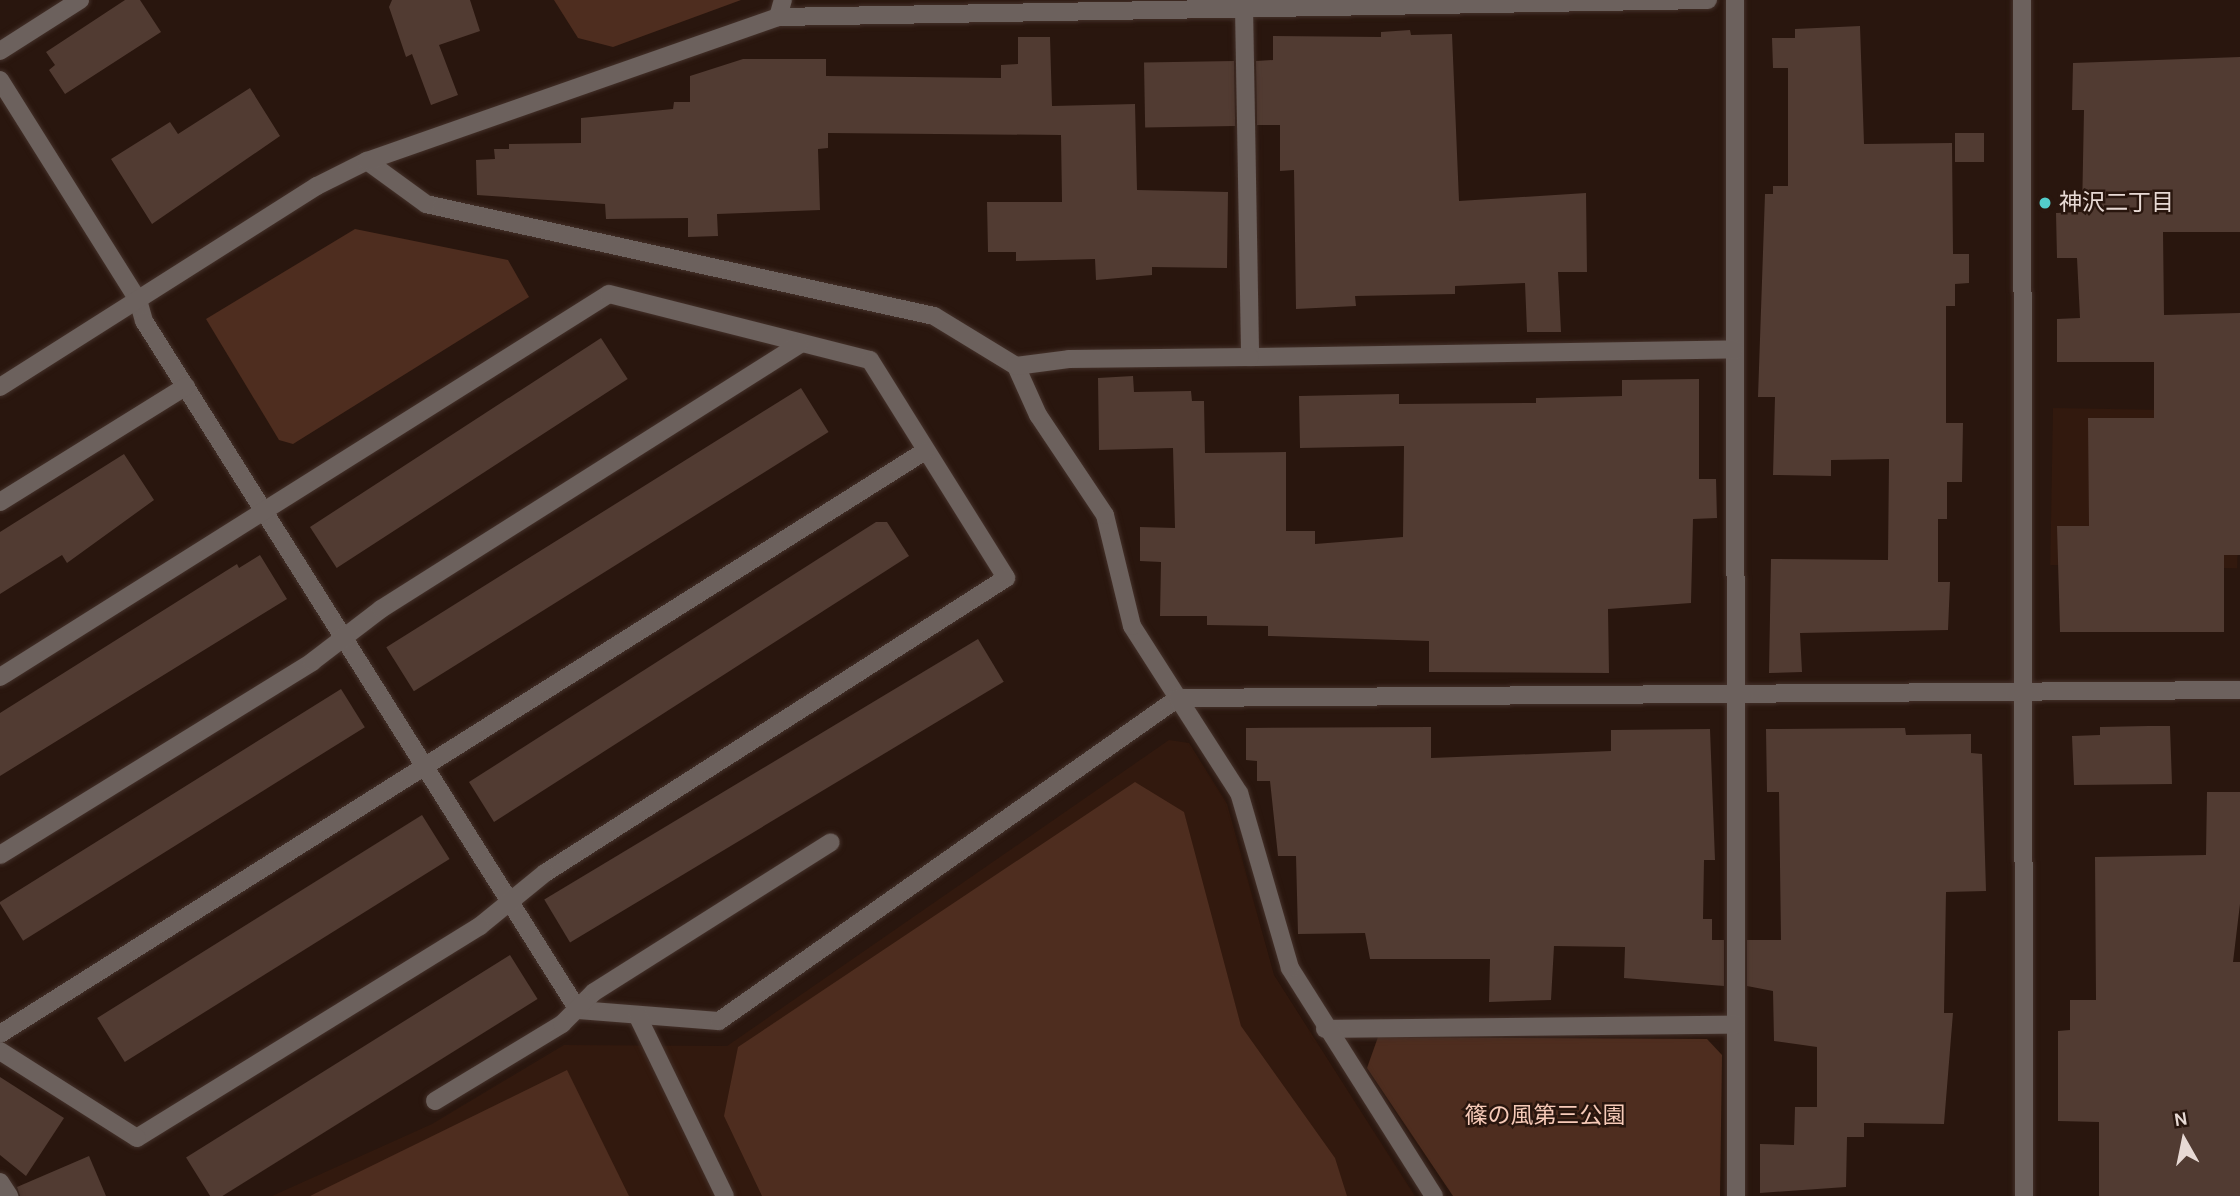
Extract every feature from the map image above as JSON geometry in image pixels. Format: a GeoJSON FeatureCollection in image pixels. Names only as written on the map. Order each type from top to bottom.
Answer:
{"type":"FeatureCollection","features":[{"type":"Feature","properties":{"kind":"street"},"geometry":{"type":"LineString","coordinates":[[0,51],[80,0]]}},
{"type":"Feature","properties":{"kind":"street"},"geometry":{"type":"LineString","coordinates":[[0,387],[317,186],[367,161],[780,8],[1244,7],[1708,0]]}},
{"type":"Feature","properties":{"kind":"street"},"geometry":{"type":"LineString","coordinates":[[1735,0],[1736,1196]]}},
{"type":"Feature","properties":{"kind":"street"},"geometry":{"type":"LineString","coordinates":[[2022,0],[2021,693],[2024,1196]]}},
{"type":"Feature","properties":{"kind":"street"},"geometry":{"type":"LineString","coordinates":[[1244,7],[1250,357]]}},
{"type":"Feature","properties":{"kind":"street"},"geometry":{"type":"LineString","coordinates":[[0,80],[138,299],[144,321],[267,510],[422,766],[578,1010]]}},
{"type":"Feature","properties":{"kind":"street"},"geometry":{"type":"LineString","coordinates":[[367,161],[426,204],[934,316],[1017,366],[1038,415],[1105,515],[1132,626],[1240,793],[1290,968],[1325,1029],[1434,1196]]}},
{"type":"Feature","properties":{"kind":"street"},"geometry":{"type":"LineString","coordinates":[[0,677],[609,294],[799,345],[870,360],[1006,578],[544,873],[510,902],[137,1138],[0,1051]]}},
{"type":"Feature","properties":{"kind":"street"},"geometry":{"type":"LineString","coordinates":[[0,855],[312,662],[343,637],[799,345]]}},
{"type":"Feature","properties":{"kind":"street"},"geometry":{"type":"LineString","coordinates":[[1017,366],[1069,359],[1734,349]]}},
{"type":"Feature","properties":{"kind":"street"},"geometry":{"type":"LineString","coordinates":[[0,502],[186,386]]}},
{"type":"Feature","properties":{"kind":"street"},"geometry":{"type":"LineString","coordinates":[[0,1034],[925,451]]}},
{"type":"Feature","properties":{"kind":"street"},"geometry":{"type":"LineString","coordinates":[[578,1010],[638,1017],[719,1021],[1178,698],[1734,696],[2240,690]]}},
{"type":"Feature","properties":{"kind":"street"},"geometry":{"type":"LineString","coordinates":[[435,1101],[578,1010],[594,992],[831,842]]}},
{"type":"Feature","properties":{"kind":"street"},"geometry":{"type":"LineString","coordinates":[[638,1017],[725,1196]]}},
{"type":"Feature","properties":{"kind":"street"},"geometry":{"type":"LineString","coordinates":[[1325,1029],[1736,1025]]}},
{"type":"Feature","properties":{"kind":"street"},"geometry":{"type":"LineString","coordinates":[[0,1182],[9,1196]]}},
{"type":"Feature","properties":{"kind":"shaded area"},"geometry":{"type":"Polygon","coordinates":[[[2053,408],[2240,411],[2237,568],[2050,565],[2053,408]]]}},
{"type":"Feature","properties":{"kind":"shaded area"},"geometry":{"type":"Polygon","coordinates":[[[1169,740],[1189,743],[1227,804],[1274,975],[1415,1196],[272,1196],[432,1124],[564,1045],[727,1046],[1169,740]]]}},
{"type":"Feature","properties":{"kind":"green space"},"geometry":{"type":"Polygon","coordinates":[[[554,0],[741,0],[613,47],[578,38],[554,0]]]}},
{"type":"Feature","properties":{"kind":"green space"},"geometry":{"type":"Polygon","coordinates":[[[355,229],[508,260],[529,297],[293,444],[279,440],[206,319],[355,229]]]}},
{"type":"Feature","properties":{"kind":"green space"},"geometry":{"type":"Polygon","coordinates":[[[1135,782],[1184,812],[1241,1026],[1335,1158],[1347,1196],[762,1196],[724,1116],[738,1047],[1135,782]]]}},
{"type":"Feature","properties":{"kind":"green space","name":"篠の風第三公園"},"geometry":{"type":"Polygon","coordinates":[[[1378,1037],[1707,1039],[1722,1055],[1720,1196],[1453,1196],[1367,1068],[1378,1037]]]}},
{"type":"Feature","properties":{"kind":"green space"},"geometry":{"type":"Polygon","coordinates":[[[567,1070],[629,1196],[310,1196],[567,1070]]]}},
{"type":"Feature","properties":{"kind":"building"},"geometry":{"type":"Polygon","coordinates":[[[125,0],[140,0],[161,32],[65,94],[49,70],[55,65],[46,52],[125,0]]]}},
{"type":"Feature","properties":{"kind":"building"},"geometry":{"type":"Polygon","coordinates":[[[392,0],[470,0],[480,31],[439,45],[458,95],[431,105],[412,54],[406,57],[389,7],[392,0]]]}},
{"type":"Feature","properties":{"kind":"building"},"geometry":{"type":"Polygon","coordinates":[[[1860,26],[1864,144],[1952,143],[1953,254],[1969,254],[1969,283],[1955,284],[1955,306],[1946,306],[1946,423],[1963,423],[1962,482],[1947,482],[1947,519],[1938,519],[1938,582],[1950,582],[1948,630],[1800,633],[1802,672],[1769,673],[1771,559],[1888,560],[1889,459],[1831,460],[1831,476],[1773,475],[1775,397],[1758,397],[1765,194],[1773,194],[1773,186],[1788,186],[1788,68],[1773,68],[1772,38],[1795,38],[1795,29],[1860,26]]]}},
{"type":"Feature","properties":{"kind":"building"},"geometry":{"type":"Polygon","coordinates":[[[1410,30],[1411,35],[1452,34],[1459,201],[1586,193],[1587,272],[1558,272],[1561,332],[1527,332],[1525,283],[1455,286],[1455,294],[1355,296],[1356,306],[1296,309],[1294,170],[1280,171],[1280,125],[1257,125],[1256,61],[1273,60],[1273,36],[1381,37],[1381,32],[1410,30]]]}},
{"type":"Feature","properties":{"kind":"building"},"geometry":{"type":"Polygon","coordinates":[[[1018,37],[1050,37],[1052,106],[1135,104],[1137,190],[1228,192],[1227,268],[1152,267],[1152,275],[1096,280],[1095,259],[1016,261],[1016,252],[988,252],[987,202],[1062,202],[1061,135],[828,133],[828,148],[818,149],[820,210],[717,214],[718,236],[688,237],[688,218],[606,219],[605,204],[477,195],[476,160],[495,159],[494,149],[509,149],[509,144],[581,143],[581,118],[673,109],[674,102],[690,102],[690,76],[743,59],[826,59],[826,76],[1001,78],[1001,65],[1018,64],[1018,37]]]}},
{"type":"Feature","properties":{"kind":"building"},"geometry":{"type":"Polygon","coordinates":[[[2240,57],[2240,232],[2163,232],[2164,315],[2240,313],[2240,555],[2224,555],[2224,632],[2060,632],[2057,526],[2089,526],[2088,418],[2154,418],[2154,362],[2057,362],[2057,319],[2080,318],[2077,258],[2057,258],[2056,213],[2082,212],[2084,110],[2072,110],[2073,63],[2240,57]]]}},
{"type":"Feature","properties":{"kind":"building"},"geometry":{"type":"Polygon","coordinates":[[[1234,61],[1235,126],[1145,128],[1144,63],[1234,61]]]}},
{"type":"Feature","properties":{"kind":"building"},"geometry":{"type":"Polygon","coordinates":[[[250,88],[280,136],[152,224],[111,159],[170,122],[178,134],[250,88]]]}},
{"type":"Feature","properties":{"kind":"building"},"geometry":{"type":"Polygon","coordinates":[[[1955,133],[1984,133],[1984,162],[1955,162],[1955,133]]]}},
{"type":"Feature","properties":{"kind":"building"},"geometry":{"type":"Polygon","coordinates":[[[601,338],[628,379],[337,568],[310,527],[601,338]]]}},
{"type":"Feature","properties":{"kind":"building"},"geometry":{"type":"Polygon","coordinates":[[[1133,376],[1134,392],[1191,391],[1192,401],[1204,401],[1205,453],[1286,452],[1286,531],[1315,531],[1315,544],[1403,537],[1404,446],[1300,448],[1299,396],[1399,394],[1399,404],[1536,403],[1536,398],[1622,396],[1622,380],[1699,379],[1699,479],[1716,479],[1717,518],[1693,519],[1691,603],[1608,609],[1609,673],[1429,672],[1429,641],[1268,636],[1268,626],[1207,625],[1207,616],[1160,616],[1161,562],[1140,561],[1140,527],[1175,528],[1173,448],[1099,450],[1098,378],[1133,376]]]}},
{"type":"Feature","properties":{"kind":"building"},"geometry":{"type":"Polygon","coordinates":[[[801,388],[829,432],[414,691],[386,647],[801,388]]]}},
{"type":"Feature","properties":{"kind":"building"},"geometry":{"type":"Polygon","coordinates":[[[124,454],[154,500],[67,563],[62,555],[0,594],[0,532],[124,454]]]}},
{"type":"Feature","properties":{"kind":"building"},"geometry":{"type":"Polygon","coordinates":[[[876,522],[887,522],[909,556],[494,822],[469,782],[876,522]]]}},
{"type":"Feature","properties":{"kind":"building"},"geometry":{"type":"Polygon","coordinates":[[[260,555],[287,599],[0,776],[0,713],[237,564],[239,568],[260,555]]]}},
{"type":"Feature","properties":{"kind":"building"},"geometry":{"type":"Polygon","coordinates":[[[978,639],[1004,682],[570,942],[544,900],[978,639]]]}},
{"type":"Feature","properties":{"kind":"building"},"geometry":{"type":"Polygon","coordinates":[[[341,689],[365,727],[23,941],[0,902],[341,689]]]}},
{"type":"Feature","properties":{"kind":"building"},"geometry":{"type":"Polygon","coordinates":[[[2170,726],[2172,784],[2074,785],[2072,736],[2100,735],[2100,727],[2170,726]]]}},
{"type":"Feature","properties":{"kind":"building"},"geometry":{"type":"Polygon","coordinates":[[[1431,727],[1431,758],[1611,751],[1611,730],[1710,729],[1715,860],[1704,860],[1703,919],[1712,919],[1712,940],[1724,940],[1724,986],[1624,978],[1625,947],[1554,946],[1551,1000],[1489,1002],[1490,959],[1370,959],[1365,933],[1298,934],[1296,856],[1278,856],[1270,781],[1257,781],[1257,761],[1246,760],[1246,728],[1431,727]]]}},
{"type":"Feature","properties":{"kind":"building"},"geometry":{"type":"Polygon","coordinates":[[[1905,728],[1906,735],[1971,734],[1971,753],[1982,754],[1986,891],[1946,892],[1944,1013],[1953,1013],[1944,1124],[1864,1123],[1864,1137],[1847,1137],[1846,1187],[1760,1193],[1760,1144],[1794,1145],[1795,1107],[1817,1107],[1817,1047],[1774,1041],[1773,991],[1747,986],[1747,940],[1781,940],[1779,792],[1767,792],[1766,729],[1905,728]]]}},
{"type":"Feature","properties":{"kind":"building"},"geometry":{"type":"Polygon","coordinates":[[[2207,792],[2240,792],[2240,904],[2233,962],[2240,962],[2240,1196],[2099,1196],[2099,1122],[2058,1121],[2058,1031],[2070,1030],[2070,1000],[2096,1000],[2095,857],[2206,855],[2207,792]]]}},
{"type":"Feature","properties":{"kind":"building"},"geometry":{"type":"Polygon","coordinates":[[[422,815],[450,859],[125,1062],[97,1018],[422,815]]]}},
{"type":"Feature","properties":{"kind":"building"},"geometry":{"type":"Polygon","coordinates":[[[510,955],[538,999],[222,1196],[210,1196],[186,1157],[510,955]]]}},
{"type":"Feature","properties":{"kind":"building"},"geometry":{"type":"Polygon","coordinates":[[[0,1077],[64,1118],[26,1176],[0,1155],[0,1077]]]}},
{"type":"Feature","properties":{"kind":"building"},"geometry":{"type":"Polygon","coordinates":[[[89,1156],[106,1196],[20,1196],[17,1187],[89,1156]]]}},
{"type":"Feature","properties":{"kind":"place","name":"神沢二丁目"},"geometry":{"type":"Point","coordinates":[2045,203]}}]}
